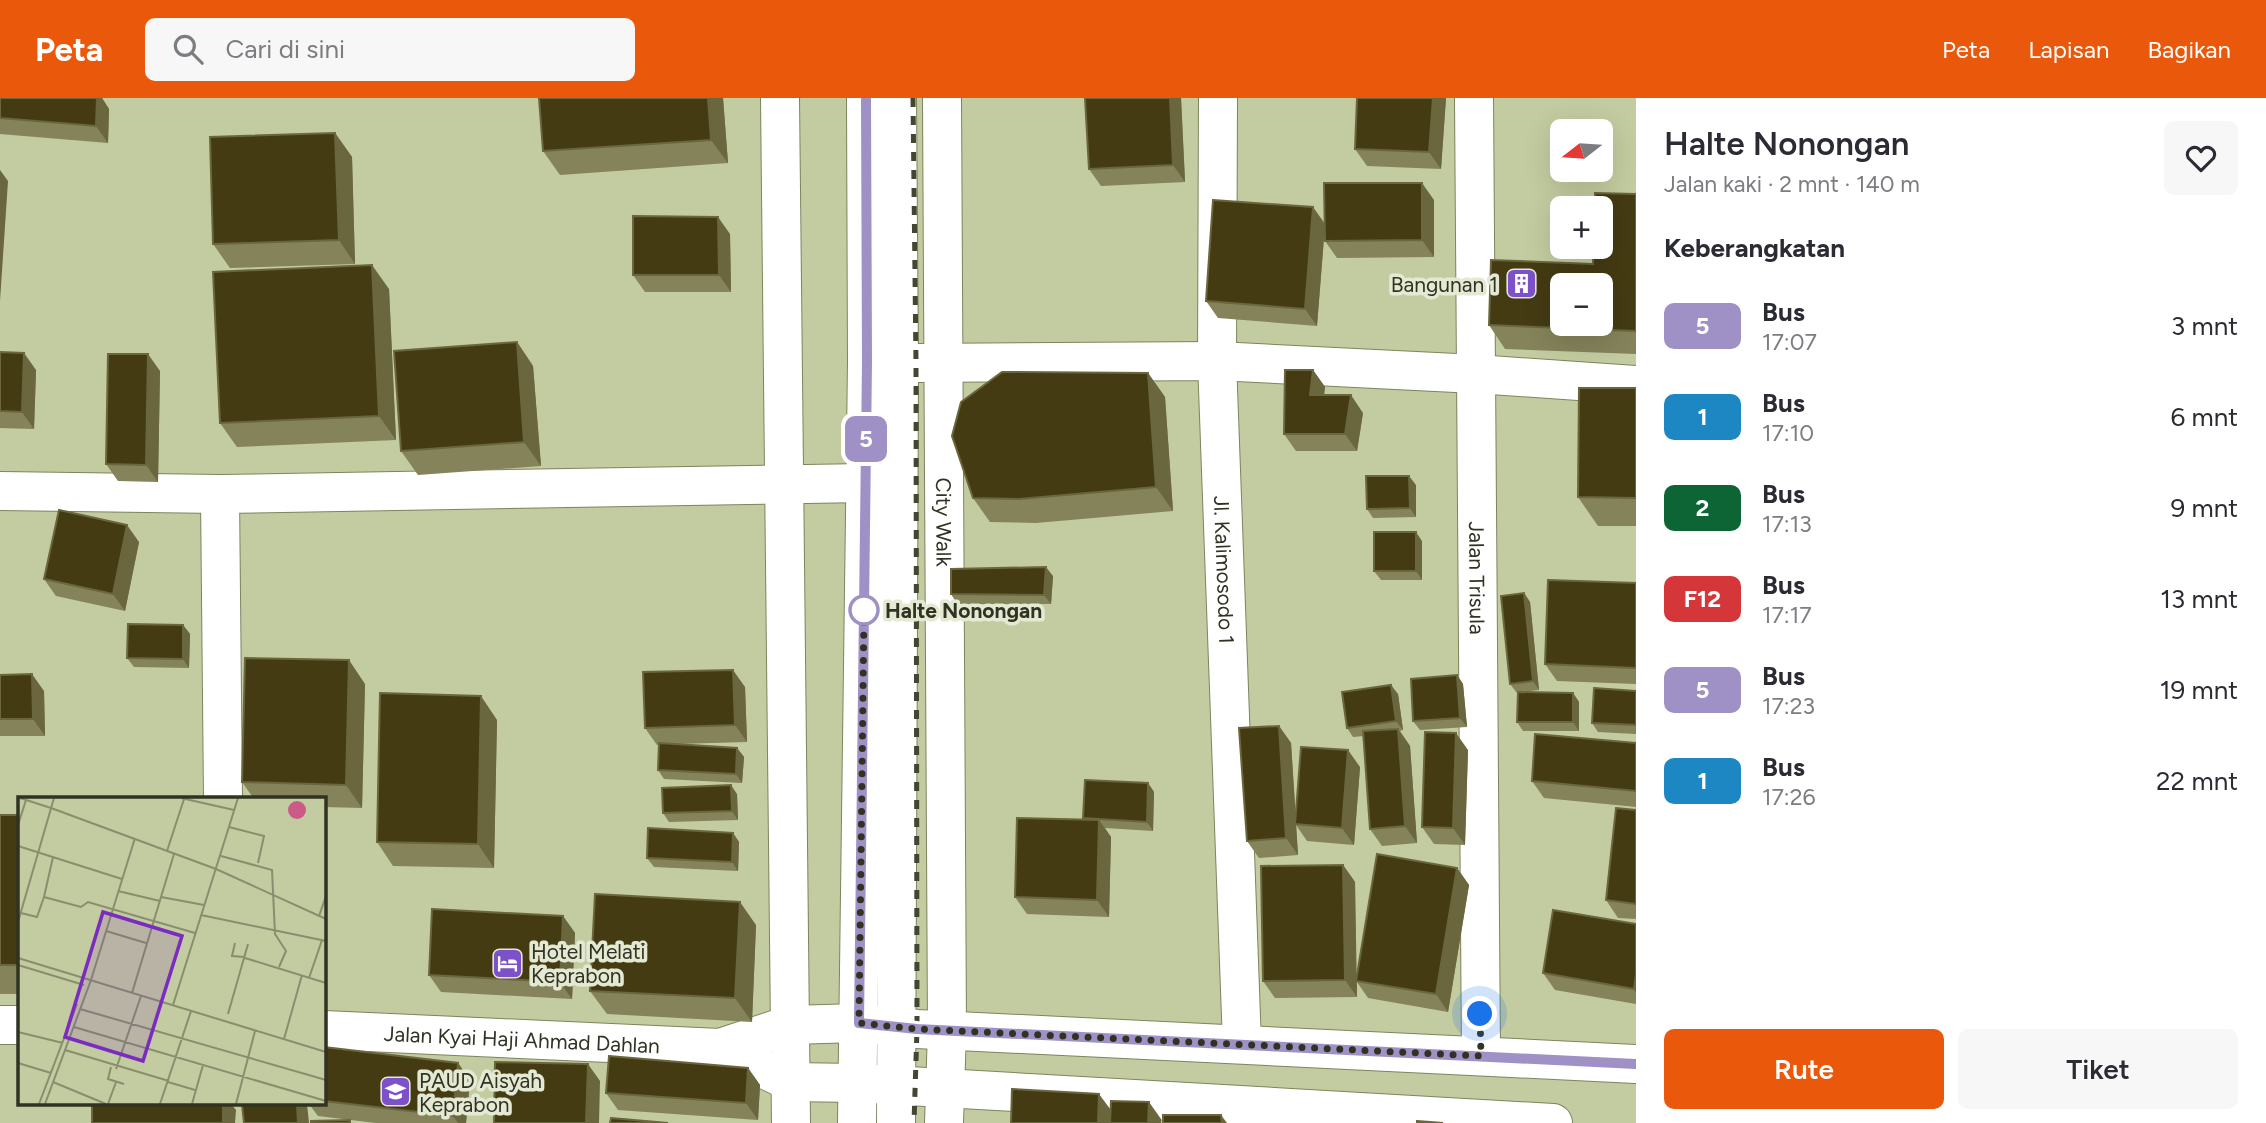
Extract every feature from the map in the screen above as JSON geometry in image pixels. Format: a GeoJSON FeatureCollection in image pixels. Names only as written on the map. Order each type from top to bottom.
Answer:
{"type":"FeatureCollection","features":[{"type":"Feature","properties":{"kind":"street"},"geometry":{"type":"LineString","coordinates":[[780,98],[791,1123]]}},
{"type":"Feature","properties":{"kind":"street"},"geometry":{"type":"LineString","coordinates":[[866,98],[883,362],[897,1026],[896,1105]]}},
{"type":"Feature","properties":{"kind":"street"},"geometry":{"type":"LineString","coordinates":[[857,1123],[865,483],[883,362],[897,98]]}},
{"type":"Feature","properties":{"kind":"street","name":"City Walk"},"geometry":{"type":"LineString","coordinates":[[942,98],[947,1030],[944,1106]]}},
{"type":"Feature","properties":{"kind":"street","name":"Jl. Kalimosodo 1"},"geometry":{"type":"LineString","coordinates":[[1218,98],[1217,361],[1242,1044]]}},
{"type":"Feature","properties":{"kind":"street","name":"Jalan Trisula"},"geometry":{"type":"LineString","coordinates":[[1474,98],[1481,1056]]}},
{"type":"Feature","properties":{"kind":"street"},"geometry":{"type":"LineString","coordinates":[[883,362],[1217,361],[1636,385]]}},
{"type":"Feature","properties":{"kind":"street"},"geometry":{"type":"LineString","coordinates":[[0,491],[220,494],[865,483]]}},
{"type":"Feature","properties":{"kind":"street"},"geometry":{"type":"LineString","coordinates":[[220,494],[223,797]]}},
{"type":"Feature","properties":{"kind":"street","name":"Jalan Kyai Haji Ahmad Dahlan"},"geometry":{"type":"LineString","coordinates":[[326,1030],[720,1048],[789,1024],[859,1023],[947,1030],[1636,1064]]}},
{"type":"Feature","properties":{"kind":"street"},"geometry":{"type":"LineString","coordinates":[[0,1025],[18,1025]]}},
{"type":"Feature","properties":{"kind":"street","name":"Jalan Kyai Haji Ahmad Dahlan"},"geometry":{"type":"LineString","coordinates":[[720,1048],[791,1082],[856,1083],[896,1105],[1553,1123]]}},
{"type":"Feature","properties":{"kind":"building"},"geometry":{"type":"Polygon","coordinates":[[[0,98],[97,98],[96,126],[0,118],[0,98]]]}},
{"type":"Feature","properties":{"kind":"building"},"geometry":{"type":"Polygon","coordinates":[[[539,98],[708,98],[711,140],[543,151],[539,98]]]}},
{"type":"Feature","properties":{"kind":"building"},"geometry":{"type":"Polygon","coordinates":[[[1085,98],[1170,98],[1173,165],[1089,169],[1085,98]]]}},
{"type":"Feature","properties":{"kind":"building"},"geometry":{"type":"Polygon","coordinates":[[[1357,98],[1433,98],[1429,152],[1355,149],[1357,98]]]}},
{"type":"Feature","properties":{"kind":"building"},"geometry":{"type":"Polygon","coordinates":[[[335,133],[339,240],[213,244],[210,137],[335,133]]]}},
{"type":"Feature","properties":{"kind":"building"},"geometry":{"type":"Polygon","coordinates":[[[1324,183],[1422,183],[1422,240],[1325,241],[1324,183]]]}},
{"type":"Feature","properties":{"kind":"building"},"geometry":{"type":"Polygon","coordinates":[[[1595,193],[1636,194],[1636,331],[1613,330],[1613,273],[1550,273],[1550,327],[1489,325],[1491,260],[1593,264],[1593,259],[1613,259],[1613,196],[1595,196],[1595,193]]]}},
{"type":"Feature","properties":{"kind":"building"},"geometry":{"type":"Polygon","coordinates":[[[1213,200],[1313,207],[1305,309],[1206,301],[1213,200]]]}},
{"type":"Feature","properties":{"kind":"building"},"geometry":{"type":"Polygon","coordinates":[[[633,216],[718,217],[719,275],[633,275],[633,216]]]}},
{"type":"Feature","properties":{"kind":"building"},"geometry":{"type":"Polygon","coordinates":[[[372,265],[379,416],[220,423],[213,272],[372,265]]]}},
{"type":"Feature","properties":{"kind":"building"},"geometry":{"type":"Polygon","coordinates":[[[517,342],[524,442],[401,451],[394,351],[517,342]]]}},
{"type":"Feature","properties":{"kind":"building"},"geometry":{"type":"Polygon","coordinates":[[[0,352],[24,353],[22,412],[0,411],[0,352]]]}},
{"type":"Feature","properties":{"kind":"building"},"geometry":{"type":"Polygon","coordinates":[[[108,354],[148,354],[146,465],[106,464],[108,354]]]}},
{"type":"Feature","properties":{"kind":"building"},"geometry":{"type":"Polygon","coordinates":[[[1285,370],[1313,370],[1310,395],[1351,395],[1345,434],[1284,434],[1285,370]]]}},
{"type":"Feature","properties":{"kind":"building"},"geometry":{"type":"Polygon","coordinates":[[[1002,372],[1148,373],[1156,487],[1019,499],[973,498],[952,436],[961,402],[1002,372]]]}},
{"type":"Feature","properties":{"kind":"building"},"geometry":{"type":"Polygon","coordinates":[[[1579,388],[1636,388],[1636,498],[1578,497],[1579,388]]]}},
{"type":"Feature","properties":{"kind":"building"},"geometry":{"type":"Polygon","coordinates":[[[1366,476],[1409,476],[1410,508],[1367,509],[1366,476]]]}},
{"type":"Feature","properties":{"kind":"building"},"geometry":{"type":"Polygon","coordinates":[[[59,510],[127,525],[113,594],[44,579],[59,510]]]}},
{"type":"Feature","properties":{"kind":"building"},"geometry":{"type":"Polygon","coordinates":[[[1374,532],[1416,532],[1416,571],[1374,571],[1374,532]]]}},
{"type":"Feature","properties":{"kind":"building"},"geometry":{"type":"Polygon","coordinates":[[[1046,567],[1044,595],[951,594],[951,569],[1046,567]]]}},
{"type":"Feature","properties":{"kind":"building"},"geometry":{"type":"Polygon","coordinates":[[[1548,580],[1636,583],[1636,668],[1545,664],[1548,580]]]}},
{"type":"Feature","properties":{"kind":"building"},"geometry":{"type":"Polygon","coordinates":[[[1524,593],[1533,681],[1510,684],[1501,596],[1524,593]]]}},
{"type":"Feature","properties":{"kind":"building"},"geometry":{"type":"Polygon","coordinates":[[[128,624],[183,625],[183,659],[127,658],[128,624]]]}},
{"type":"Feature","properties":{"kind":"building"},"geometry":{"type":"Polygon","coordinates":[[[245,658],[349,660],[346,785],[242,782],[245,658]]]}},
{"type":"Feature","properties":{"kind":"building"},"geometry":{"type":"Polygon","coordinates":[[[733,670],[735,725],[645,728],[643,672],[733,670]]]}},
{"type":"Feature","properties":{"kind":"building"},"geometry":{"type":"Polygon","coordinates":[[[32,674],[33,719],[0,719],[0,675],[32,674]]]}},
{"type":"Feature","properties":{"kind":"building"},"geometry":{"type":"Polygon","coordinates":[[[1457,675],[1460,718],[1413,721],[1411,679],[1457,675]]]}},
{"type":"Feature","properties":{"kind":"building"},"geometry":{"type":"Polygon","coordinates":[[[1391,685],[1396,721],[1347,728],[1342,692],[1391,685]]]}},
{"type":"Feature","properties":{"kind":"building"},"geometry":{"type":"Polygon","coordinates":[[[1594,688],[1636,691],[1636,725],[1592,723],[1594,688]]]}},
{"type":"Feature","properties":{"kind":"building"},"geometry":{"type":"Polygon","coordinates":[[[1518,692],[1573,693],[1573,722],[1517,722],[1518,692]]]}},
{"type":"Feature","properties":{"kind":"building"},"geometry":{"type":"Polygon","coordinates":[[[380,693],[481,696],[478,844],[377,842],[380,693]]]}},
{"type":"Feature","properties":{"kind":"building"},"geometry":{"type":"Polygon","coordinates":[[[1279,726],[1286,838],[1247,841],[1239,728],[1279,726]]]}},
{"type":"Feature","properties":{"kind":"building"},"geometry":{"type":"Polygon","coordinates":[[[1398,729],[1405,826],[1370,829],[1363,731],[1398,729]]]}},
{"type":"Feature","properties":{"kind":"building"},"geometry":{"type":"Polygon","coordinates":[[[1425,732],[1456,733],[1453,828],[1422,827],[1425,732]]]}},
{"type":"Feature","properties":{"kind":"building"},"geometry":{"type":"Polygon","coordinates":[[[1535,734],[1636,743],[1636,791],[1532,781],[1535,734]]]}},
{"type":"Feature","properties":{"kind":"building"},"geometry":{"type":"Polygon","coordinates":[[[659,743],[737,748],[736,774],[658,770],[659,743]]]}},
{"type":"Feature","properties":{"kind":"building"},"geometry":{"type":"Polygon","coordinates":[[[1301,747],[1348,750],[1342,828],[1295,824],[1301,747]]]}},
{"type":"Feature","properties":{"kind":"building"},"geometry":{"type":"Polygon","coordinates":[[[1085,780],[1148,783],[1147,822],[1083,818],[1085,780]]]}},
{"type":"Feature","properties":{"kind":"building"},"geometry":{"type":"Polygon","coordinates":[[[731,785],[732,811],[663,813],[662,788],[731,785]]]}},
{"type":"Feature","properties":{"kind":"building"},"geometry":{"type":"Polygon","coordinates":[[[1616,808],[1636,810],[1636,904],[1606,900],[1616,808]]]}},
{"type":"Feature","properties":{"kind":"building"},"geometry":{"type":"Polygon","coordinates":[[[0,815],[18,815],[18,965],[0,965],[0,815]]]}},
{"type":"Feature","properties":{"kind":"building"},"geometry":{"type":"Polygon","coordinates":[[[1017,818],[1099,820],[1097,900],[1015,897],[1017,818]]]}},
{"type":"Feature","properties":{"kind":"building"},"geometry":{"type":"Polygon","coordinates":[[[648,828],[733,833],[732,862],[647,858],[648,828]]]}},
{"type":"Feature","properties":{"kind":"building"},"geometry":{"type":"Polygon","coordinates":[[[1377,854],[1457,868],[1436,994],[1356,981],[1377,854]]]}},
{"type":"Feature","properties":{"kind":"building"},"geometry":{"type":"Polygon","coordinates":[[[1343,865],[1345,980],[1263,981],[1261,866],[1343,865]]]}},
{"type":"Feature","properties":{"kind":"building"},"geometry":{"type":"Polygon","coordinates":[[[595,894],[740,902],[735,998],[590,991],[595,894]]]}},
{"type":"Feature","properties":{"kind":"building","name":"Hotel Melati Keprabon"},"geometry":{"type":"Polygon","coordinates":[[[432,909],[563,916],[560,982],[429,975],[432,909]]]}},
{"type":"Feature","properties":{"kind":"building"},"geometry":{"type":"Polygon","coordinates":[[[1553,910],[1636,924],[1634,989],[1543,973],[1553,910]]]}},
{"type":"Feature","properties":{"kind":"building","name":"PAUD Aisyah Keprabon"},"geometry":{"type":"Polygon","coordinates":[[[326,1047],[458,1063],[453,1116],[326,1101],[326,1047]]]}},
{"type":"Feature","properties":{"kind":"building"},"geometry":{"type":"Polygon","coordinates":[[[609,1056],[748,1068],[746,1103],[606,1093],[609,1056]]]}},
{"type":"Feature","properties":{"kind":"building"},"geometry":{"type":"Polygon","coordinates":[[[495,1062],[588,1064],[586,1123],[494,1123],[495,1062]]]}},
{"type":"Feature","properties":{"kind":"building"},"geometry":{"type":"Polygon","coordinates":[[[1012,1089],[1099,1094],[1098,1123],[1011,1123],[1012,1089]]]}},
{"type":"Feature","properties":{"kind":"building"},"geometry":{"type":"Polygon","coordinates":[[[1111,1101],[1149,1102],[1148,1123],[1110,1123],[1111,1101]]]}},
{"type":"Feature","properties":{"kind":"building"},"geometry":{"type":"Polygon","coordinates":[[[92,1105],[223,1105],[223,1123],[92,1123],[92,1105]]]}},
{"type":"Feature","properties":{"kind":"building"},"geometry":{"type":"Polygon","coordinates":[[[242,1105],[297,1105],[298,1123],[244,1123],[242,1105]]]}},
{"type":"Feature","properties":{"kind":"building"},"geometry":{"type":"Polygon","coordinates":[[[1163,1115],[1221,1115],[1222,1123],[1163,1123],[1163,1115]]]}},
{"type":"Feature","properties":{"kind":"building"},"geometry":{"type":"Polygon","coordinates":[[[611,1118],[668,1123],[610,1123],[611,1118]]]}},
{"type":"Feature","properties":{"kind":"building"},"geometry":{"type":"Polygon","coordinates":[[[350,1120],[350,1123],[311,1123],[311,1121],[350,1120]]]}},
{"type":"Feature","properties":{"kind":"railway"},"geometry":{"type":"LineString","coordinates":[[913,98],[917,1029],[914,1123]]}},
{"type":"Feature","properties":{"kind":"bus line","name":"5"},"geometry":{"type":"LineString","coordinates":[[866,98],[867,362],[859,1023],[917,1029],[1636,1064]]}},
{"type":"Feature","properties":{"kind":"place","name":"Bangunan 1"},"geometry":{"type":"Point","coordinates":[1521,284]}},
{"type":"Feature","properties":{"kind":"place","name":"Halte Nonongan"},"geometry":{"type":"Point","coordinates":[864,610]}},
{"type":"Feature","properties":{"kind":"place","name":"Hotel Melati Keprabon"},"geometry":{"type":"Point","coordinates":[508,963]}},
{"type":"Feature","properties":{"kind":"place","name":"PAUD Aisyah Keprabon"},"geometry":{"type":"Point","coordinates":[396,1092]}},
{"type":"Feature","properties":{"kind":"route"},"geometry":{"type":"LineString","coordinates":[[864,610],[859,1023],[917,1029],[1481,1056],[1480,1014]]}}]}
